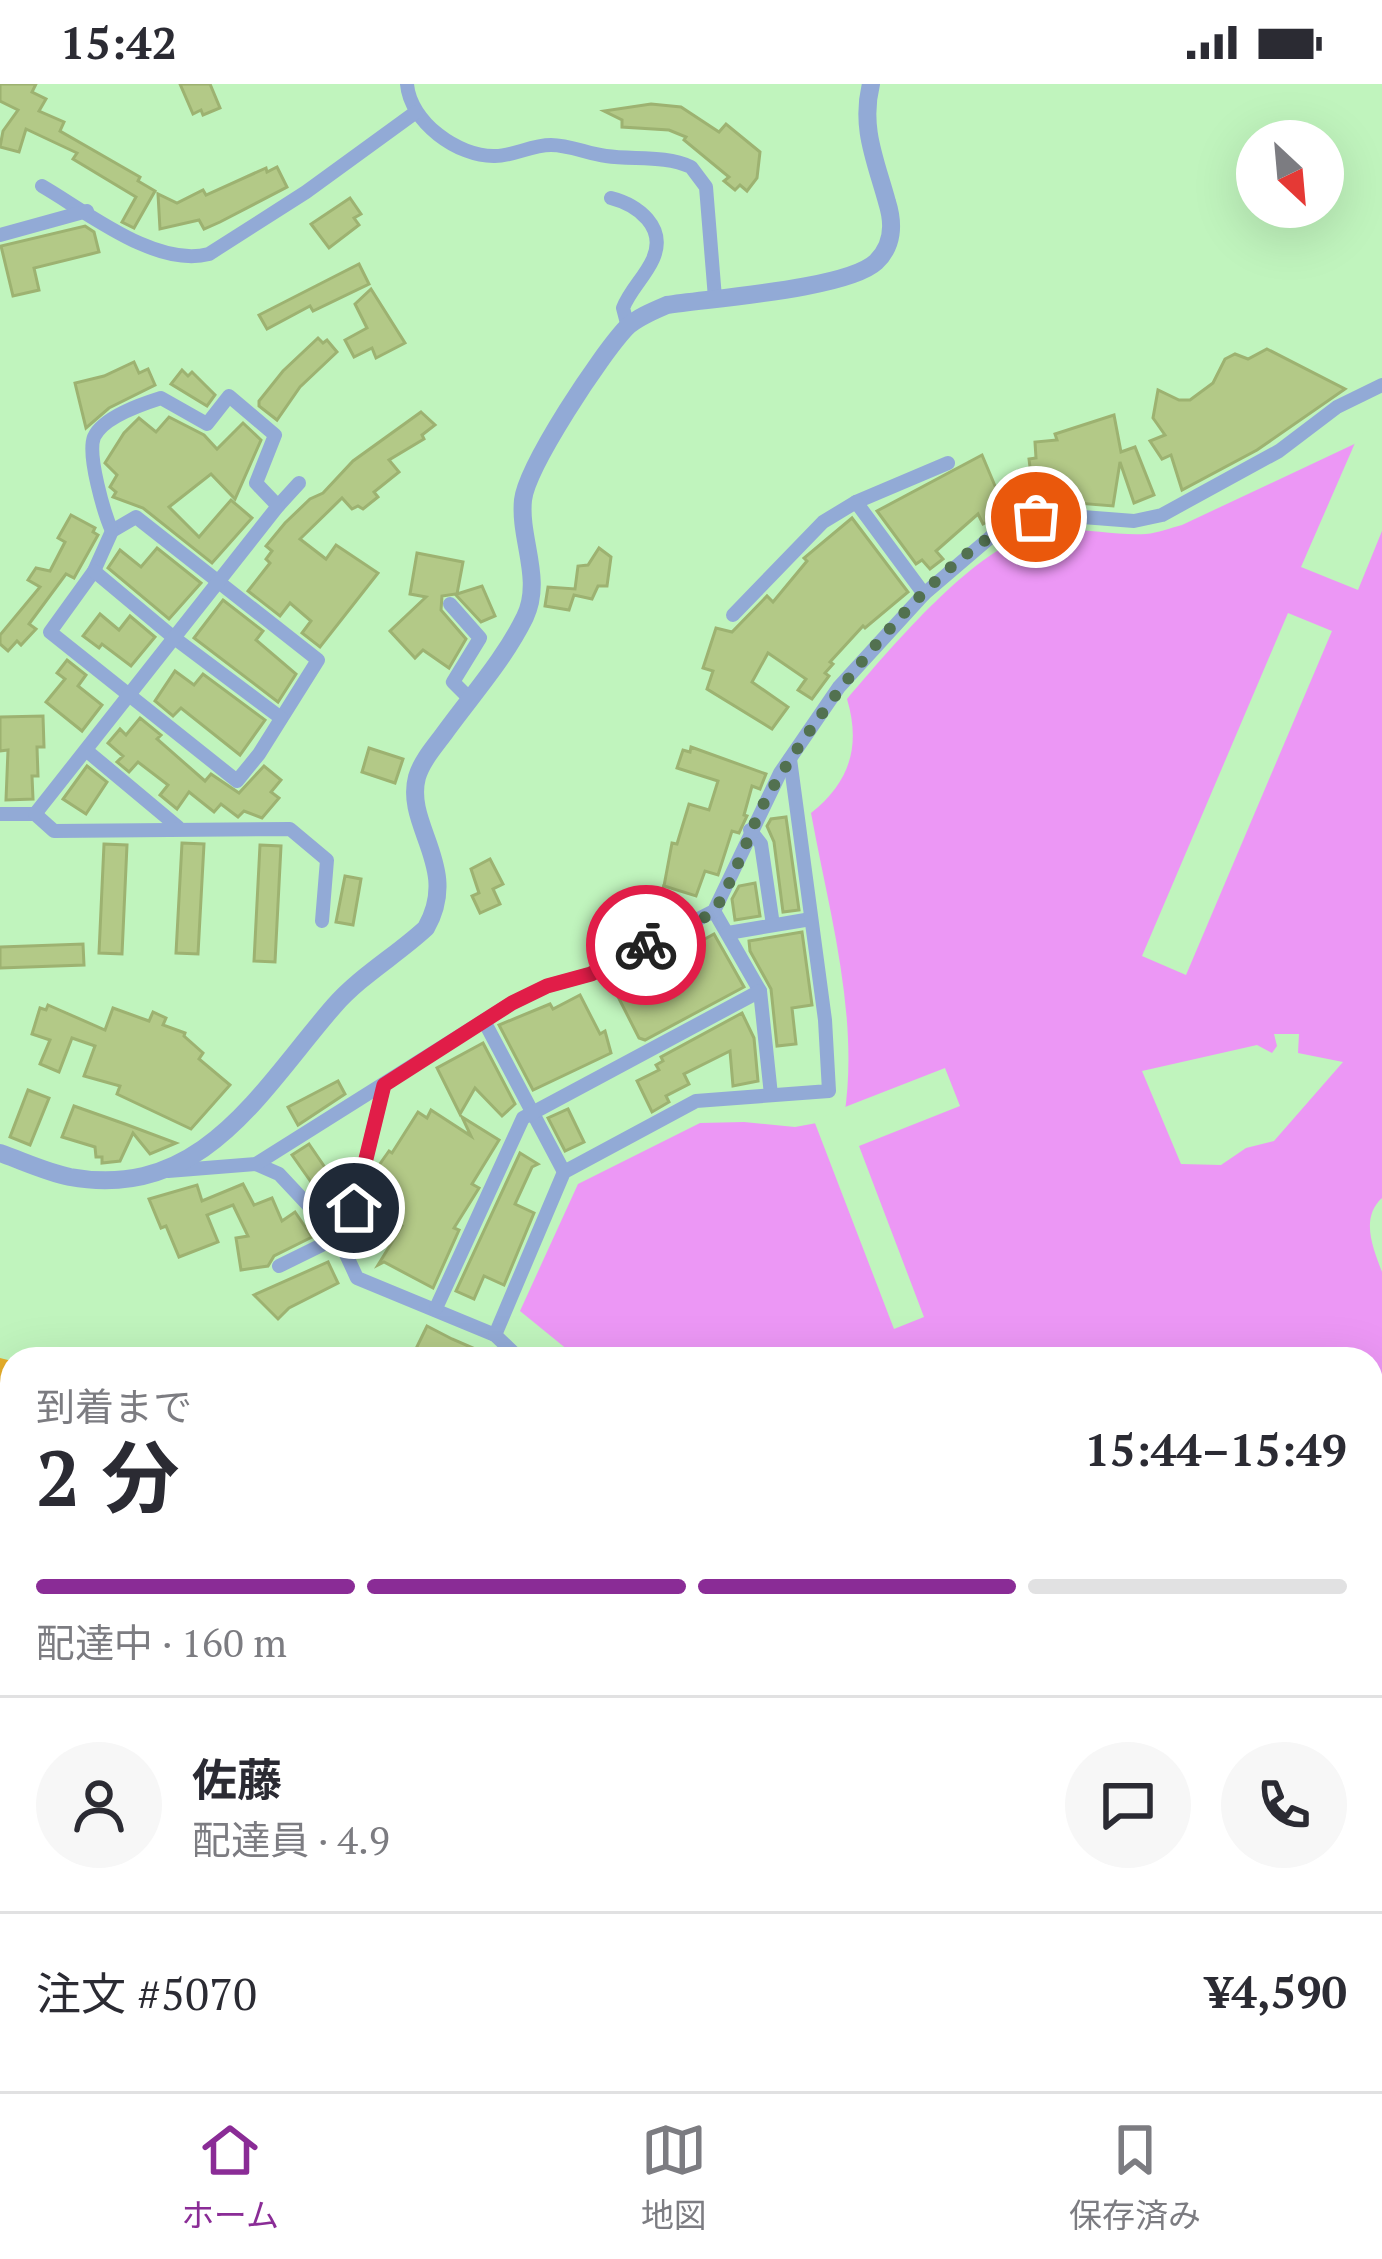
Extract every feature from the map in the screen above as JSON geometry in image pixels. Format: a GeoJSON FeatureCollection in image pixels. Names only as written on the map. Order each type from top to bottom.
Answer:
{"type":"FeatureCollection","features":[{"type":"Feature","properties":{"kind":"street"},"geometry":{"type":"LineString","coordinates":[[406,84],[416,112],[445,139],[490,156],[562,146],[691,167],[706,187],[715,298]]}},
{"type":"Feature","properties":{"kind":"street"},"geometry":{"type":"LineString","coordinates":[[164,1172],[202,1151],[238,1122],[339,1000],[426,928],[434,915],[439,882],[416,781],[429,754],[508,647],[529,610],[532,572],[522,516],[524,493],[531,473],[596,368],[628,327],[667,305],[853,276],[884,253],[892,233],[889,205],[867,135],[871,84]]}},
{"type":"Feature","properties":{"kind":"street"},"geometry":{"type":"LineString","coordinates":[[42,187],[151,249],[180,258],[209,254],[306,192],[416,112]]}},
{"type":"Feature","properties":{"kind":"street"},"geometry":{"type":"LineString","coordinates":[[611,198],[640,208],[656,241],[652,260],[623,308],[628,327]]}},
{"type":"Feature","properties":{"kind":"street"},"geometry":{"type":"LineString","coordinates":[[0,235],[87,211]]}},
{"type":"Feature","properties":{"kind":"street"},"geometry":{"type":"LineString","coordinates":[[0,1153],[78,1178],[127,1179],[256,1164],[512,1003],[547,986],[591,974],[714,911],[750,830],[839,686],[924,594],[1000,529],[1036,517],[1134,520],[1162,515],[1279,451],[1337,407],[1382,385]]}},
{"type":"Feature","properties":{"kind":"street"},"geometry":{"type":"LineString","coordinates":[[112,531],[99,487],[94,437],[103,426],[160,398],[207,424],[229,396],[275,435],[256,483],[278,506]]}},
{"type":"Feature","properties":{"kind":"street"},"geometry":{"type":"LineString","coordinates":[[733,615],[823,522],[856,502],[948,464]]}},
{"type":"Feature","properties":{"kind":"street"},"geometry":{"type":"LineString","coordinates":[[35,814],[299,483]]}},
{"type":"Feature","properties":{"kind":"street"},"geometry":{"type":"LineString","coordinates":[[856,502],[924,594]]}},
{"type":"Feature","properties":{"kind":"street"},"geometry":{"type":"LineString","coordinates":[[136,517],[317,660],[236,781],[50,632],[94,571],[112,531],[136,517]]}},
{"type":"Feature","properties":{"kind":"street"},"geometry":{"type":"LineString","coordinates":[[94,571],[173,638],[281,718]]}},
{"type":"Feature","properties":{"kind":"street"},"geometry":{"type":"LineString","coordinates":[[449,604],[481,638],[453,682],[470,699]]}},
{"type":"Feature","properties":{"kind":"street"},"geometry":{"type":"LineString","coordinates":[[87,751],[178,827]]}},
{"type":"Feature","properties":{"kind":"street"},"geometry":{"type":"LineString","coordinates":[[495,1336],[565,1172],[696,1101],[829,1091],[825,1020],[790,759]]}},
{"type":"Feature","properties":{"kind":"street"},"geometry":{"type":"LineString","coordinates":[[0,814],[35,814],[54,831],[290,829],[327,860],[322,921]]}},
{"type":"Feature","properties":{"kind":"street"},"geometry":{"type":"LineString","coordinates":[[750,830],[761,844],[772,925]]}},
{"type":"Feature","properties":{"kind":"street"},"geometry":{"type":"LineString","coordinates":[[714,911],[760,991],[772,1094]]}},
{"type":"Feature","properties":{"kind":"street"},"geometry":{"type":"LineString","coordinates":[[728,933],[811,919]]}},
{"type":"Feature","properties":{"kind":"street"},"geometry":{"type":"LineString","coordinates":[[436,1308],[517,1126],[532,1112],[760,991]]}},
{"type":"Feature","properties":{"kind":"street"},"geometry":{"type":"LineString","coordinates":[[484,1021],[565,1172]]}},
{"type":"Feature","properties":{"kind":"street"},"geometry":{"type":"LineString","coordinates":[[341,1243],[384,1085]]}},
{"type":"Feature","properties":{"kind":"street"},"geometry":{"type":"LineString","coordinates":[[256,1164],[279,1174],[341,1243],[357,1278],[436,1308],[495,1336],[507,1347]]}},
{"type":"Feature","properties":{"kind":"street"},"geometry":{"type":"LineString","coordinates":[[279,1266],[341,1243]]}},
{"type":"Feature","properties":{"kind":"shaded area"},"geometry":{"type":"Polygon","coordinates":[[[1382,431],[1382,1198],[1370,1224],[1382,1272],[1382,1347],[564,1347],[520,1311],[578,1184],[700,1123],[795,1127],[844,1118],[848,1080],[845,1003],[811,813],[835,789],[849,762],[853,732],[847,699],[937,600],[1018,539],[1056,530],[1146,534],[1182,525],[1382,431]],[[1274,1034],[1277,1046],[1272,1053],[1257,1045],[1142,1071],[1181,1164],[1221,1165],[1246,1148],[1274,1141],[1343,1062],[1298,1053],[1299,1034],[1274,1034]]]}},
{"type":"Feature","properties":{"kind":"pier"},"geometry":{"type":"Polygon","coordinates":[[[1382,425],[1382,531],[1358,590],[1301,567],[1358,436],[1382,425]]]}},
{"type":"Feature","properties":{"kind":"pier"},"geometry":{"type":"Polygon","coordinates":[[[1288,613],[1332,631],[1186,975],[1142,956],[1288,613]]]}},
{"type":"Feature","properties":{"kind":"pier"},"geometry":{"type":"Polygon","coordinates":[[[945,1068],[960,1106],[859,1146],[924,1317],[894,1329],[813,1118],[839,1113],[841,1099],[845,1107],[945,1068]]]}},
{"type":"Feature","properties":{"kind":"building"},"geometry":{"type":"Polygon","coordinates":[[[0,84],[36,84],[32,92],[46,99],[39,111],[64,122],[60,131],[140,177],[138,181],[155,191],[134,228],[122,222],[136,197],[73,159],[77,153],[26,129],[19,152],[0,147],[3,131],[18,110],[0,101],[0,84]]]}},
{"type":"Feature","properties":{"kind":"building"},"geometry":{"type":"Polygon","coordinates":[[[180,84],[210,84],[220,108],[193,114],[180,84]]]}},
{"type":"Feature","properties":{"kind":"building"},"geometry":{"type":"Polygon","coordinates":[[[651,104],[681,107],[719,132],[726,124],[760,152],[757,178],[747,191],[740,185],[735,190],[724,181],[729,177],[686,137],[669,130],[622,127],[622,120],[604,111],[651,104]]]}},
{"type":"Feature","properties":{"kind":"building"},"geometry":{"type":"Polygon","coordinates":[[[277,167],[287,187],[204,229],[199,220],[160,229],[158,194],[177,203],[277,167]]]}},
{"type":"Feature","properties":{"kind":"building"},"geometry":{"type":"Polygon","coordinates":[[[350,198],[361,214],[354,218],[359,225],[329,248],[311,224],[350,198]]]}},
{"type":"Feature","properties":{"kind":"building"},"geometry":{"type":"Polygon","coordinates":[[[85,226],[94,232],[99,252],[34,268],[39,290],[13,296],[1,246],[85,226]]]}},
{"type":"Feature","properties":{"kind":"building"},"geometry":{"type":"Polygon","coordinates":[[[359,264],[369,284],[313,311],[310,306],[267,329],[259,315],[359,264]]]}},
{"type":"Feature","properties":{"kind":"building"},"geometry":{"type":"Polygon","coordinates":[[[371,289],[405,343],[376,358],[372,348],[354,357],[345,340],[367,328],[355,304],[371,289]]]}},
{"type":"Feature","properties":{"kind":"building"},"geometry":{"type":"Polygon","coordinates":[[[318,338],[323,343],[327,340],[337,352],[300,387],[277,420],[259,401],[318,338]]]}},
{"type":"Feature","properties":{"kind":"building"},"geometry":{"type":"Polygon","coordinates":[[[1267,349],[1345,389],[1257,450],[1182,490],[1171,455],[1162,459],[1150,441],[1165,435],[1153,418],[1158,390],[1190,400],[1213,383],[1225,359],[1235,354],[1248,359],[1267,349]]]}},
{"type":"Feature","properties":{"kind":"building"},"geometry":{"type":"Polygon","coordinates":[[[134,362],[139,373],[148,369],[155,385],[109,408],[86,428],[75,383],[134,362]]]}},
{"type":"Feature","properties":{"kind":"building"},"geometry":{"type":"Polygon","coordinates":[[[182,370],[188,376],[192,372],[215,395],[207,406],[171,384],[182,370]]]}},
{"type":"Feature","properties":{"kind":"building"},"geometry":{"type":"Polygon","coordinates":[[[421,412],[435,425],[422,435],[424,439],[389,460],[399,472],[374,492],[378,497],[363,509],[352,509],[342,498],[300,539],[326,559],[336,545],[378,573],[320,647],[302,633],[311,621],[290,603],[280,616],[248,591],[270,563],[266,559],[272,551],[266,546],[353,461],[421,412]]]}},
{"type":"Feature","properties":{"kind":"building"},"geometry":{"type":"Polygon","coordinates":[[[1114,415],[1121,452],[1135,447],[1154,495],[1134,503],[1120,462],[1113,506],[1076,503],[1077,492],[996,508],[1000,515],[983,524],[978,514],[936,551],[943,559],[930,569],[922,560],[916,564],[877,511],[982,455],[998,493],[1008,486],[1032,483],[1029,459],[1036,458],[1035,442],[1057,440],[1055,434],[1114,415]]]}},
{"type":"Feature","properties":{"kind":"building"},"geometry":{"type":"Polygon","coordinates":[[[169,417],[204,435],[217,449],[243,423],[261,440],[235,499],[211,474],[169,507],[199,537],[231,500],[252,518],[212,563],[143,508],[113,497],[116,492],[110,487],[117,475],[105,463],[124,433],[139,418],[156,432],[169,417]]]}},
{"type":"Feature","properties":{"kind":"building"},"geometry":{"type":"Polygon","coordinates":[[[71,515],[95,528],[98,535],[74,578],[66,574],[29,624],[36,629],[8,651],[0,644],[0,635],[40,587],[28,580],[36,568],[50,571],[65,542],[58,538],[71,515]]]}},
{"type":"Feature","properties":{"kind":"building"},"geometry":{"type":"Polygon","coordinates":[[[852,518],[908,592],[863,626],[830,662],[825,673],[829,676],[812,699],[798,690],[806,679],[768,653],[752,682],[788,707],[772,729],[707,689],[713,671],[703,668],[716,628],[732,632],[767,596],[773,602],[807,561],[804,558],[852,518]]]}},
{"type":"Feature","properties":{"kind":"building"},"geometry":{"type":"Polygon","coordinates":[[[157,548],[201,583],[169,619],[108,568],[120,550],[141,567],[157,548]]]}},
{"type":"Feature","properties":{"kind":"building"},"geometry":{"type":"Polygon","coordinates":[[[599,548],[611,557],[607,586],[598,586],[592,599],[574,595],[569,610],[545,606],[548,587],[575,589],[578,566],[588,565],[599,548]]]}},
{"type":"Feature","properties":{"kind":"building"},"geometry":{"type":"Polygon","coordinates":[[[417,553],[463,562],[457,594],[482,586],[495,616],[481,622],[455,594],[442,596],[441,610],[466,639],[449,668],[423,650],[415,658],[390,631],[426,597],[410,594],[417,553]]]}},
{"type":"Feature","properties":{"kind":"building"},"geometry":{"type":"Polygon","coordinates":[[[223,600],[263,631],[256,640],[296,674],[278,702],[194,638],[223,600]]]}},
{"type":"Feature","properties":{"kind":"building"},"geometry":{"type":"Polygon","coordinates":[[[100,614],[119,630],[130,616],[155,637],[131,666],[83,636],[100,614]]]}},
{"type":"Feature","properties":{"kind":"building"},"geometry":{"type":"Polygon","coordinates":[[[67,660],[86,675],[78,686],[102,705],[82,731],[46,702],[65,679],[57,673],[67,660]]]}},
{"type":"Feature","properties":{"kind":"building"},"geometry":{"type":"Polygon","coordinates":[[[175,671],[194,685],[203,674],[265,720],[240,755],[181,708],[173,716],[155,701],[175,671]]]}},
{"type":"Feature","properties":{"kind":"building"},"geometry":{"type":"Polygon","coordinates":[[[43,716],[44,747],[37,747],[33,799],[6,800],[8,750],[0,751],[0,717],[43,716]]]}},
{"type":"Feature","properties":{"kind":"building"},"geometry":{"type":"Polygon","coordinates":[[[140,718],[205,781],[211,774],[239,793],[264,766],[281,780],[271,792],[279,798],[262,818],[244,811],[238,817],[221,804],[214,812],[189,792],[177,809],[160,795],[168,785],[138,762],[129,772],[117,762],[123,756],[108,743],[120,729],[126,735],[140,718]]]}},
{"type":"Feature","properties":{"kind":"building"},"geometry":{"type":"Polygon","coordinates":[[[691,747],[766,774],[760,789],[752,786],[747,816],[739,833],[732,831],[718,875],[705,871],[696,896],[664,886],[672,843],[677,844],[689,804],[709,810],[718,781],[677,768],[683,750],[690,752],[691,747]]]}},
{"type":"Feature","properties":{"kind":"building"},"geometry":{"type":"Polygon","coordinates":[[[369,748],[403,759],[395,783],[362,772],[369,748]]]}},
{"type":"Feature","properties":{"kind":"building"},"geometry":{"type":"Polygon","coordinates":[[[87,766],[107,782],[86,814],[63,799],[87,766]]]}},
{"type":"Feature","properties":{"kind":"building"},"geometry":{"type":"Polygon","coordinates":[[[786,817],[799,910],[783,912],[774,842],[767,826],[771,819],[786,817]]]}},
{"type":"Feature","properties":{"kind":"building"},"geometry":{"type":"Polygon","coordinates":[[[182,843],[204,844],[198,954],[176,953],[182,843]]]}},
{"type":"Feature","properties":{"kind":"building"},"geometry":{"type":"Polygon","coordinates":[[[104,844],[127,845],[122,954],[99,953],[104,844]]]}},
{"type":"Feature","properties":{"kind":"building"},"geometry":{"type":"Polygon","coordinates":[[[260,845],[281,846],[275,962],[254,961],[260,845]]]}},
{"type":"Feature","properties":{"kind":"building"},"geometry":{"type":"Polygon","coordinates":[[[490,859],[503,884],[493,889],[500,904],[480,913],[472,896],[479,893],[471,869],[490,859]]]}},
{"type":"Feature","properties":{"kind":"building"},"geometry":{"type":"Polygon","coordinates":[[[345,876],[361,879],[353,925],[336,922],[345,876]]]}},
{"type":"Feature","properties":{"kind":"building"},"geometry":{"type":"Polygon","coordinates":[[[755,883],[760,916],[735,920],[732,899],[739,886],[755,883]]]}},
{"type":"Feature","properties":{"kind":"building"},"geometry":{"type":"Polygon","coordinates":[[[663,888],[677,917],[622,945],[614,928],[620,926],[619,912],[649,896],[659,900],[663,888]]]}},
{"type":"Feature","properties":{"kind":"building"},"geometry":{"type":"Polygon","coordinates":[[[802,932],[812,1005],[792,1008],[796,1044],[777,1046],[771,989],[749,941],[802,932]]]}},
{"type":"Feature","properties":{"kind":"building"},"geometry":{"type":"Polygon","coordinates":[[[714,934],[744,987],[645,1040],[639,1038],[609,979],[685,938],[690,947],[714,934]]]}},
{"type":"Feature","properties":{"kind":"building"},"geometry":{"type":"Polygon","coordinates":[[[83,944],[84,965],[0,968],[0,947],[83,944]]]}},
{"type":"Feature","properties":{"kind":"building"},"geometry":{"type":"Polygon","coordinates":[[[580,995],[600,1034],[605,1031],[611,1053],[533,1090],[499,1025],[550,1004],[553,1009],[580,995]]]}},
{"type":"Feature","properties":{"kind":"building"},"geometry":{"type":"Polygon","coordinates":[[[48,1005],[105,1030],[113,1008],[149,1021],[153,1012],[166,1018],[163,1025],[185,1033],[203,1053],[199,1059],[230,1085],[191,1129],[117,1094],[120,1086],[84,1076],[95,1046],[72,1038],[59,1072],[40,1064],[50,1040],[32,1034],[40,1008],[46,1010],[48,1005]]]}},
{"type":"Feature","properties":{"kind":"building"},"geometry":{"type":"Polygon","coordinates":[[[742,1013],[754,1038],[758,1081],[733,1086],[730,1051],[684,1074],[689,1084],[666,1096],[669,1102],[652,1112],[637,1081],[659,1070],[656,1065],[663,1061],[661,1057],[742,1013]]]}},
{"type":"Feature","properties":{"kind":"building"},"geometry":{"type":"Polygon","coordinates":[[[483,1043],[515,1104],[502,1116],[475,1088],[460,1114],[437,1068],[483,1043]]]}},
{"type":"Feature","properties":{"kind":"building"},"geometry":{"type":"Polygon","coordinates":[[[338,1081],[345,1094],[298,1125],[288,1107],[338,1081]]]}},
{"type":"Feature","properties":{"kind":"building"},"geometry":{"type":"Polygon","coordinates":[[[28,1090],[49,1098],[30,1145],[10,1137],[28,1090]]]}},
{"type":"Feature","properties":{"kind":"building"},"geometry":{"type":"Polygon","coordinates":[[[74,1106],[176,1143],[150,1154],[133,1133],[120,1161],[102,1163],[95,1147],[62,1137],[74,1106]]]}},
{"type":"Feature","properties":{"kind":"building"},"geometry":{"type":"Polygon","coordinates":[[[568,1109],[584,1142],[565,1151],[548,1118],[568,1109]]]}},
{"type":"Feature","properties":{"kind":"building"},"geometry":{"type":"Polygon","coordinates":[[[431,1110],[471,1136],[462,1117],[499,1140],[472,1184],[479,1188],[454,1228],[459,1230],[433,1288],[384,1262],[378,1265],[402,1226],[367,1200],[383,1172],[377,1168],[389,1151],[392,1153],[418,1112],[427,1118],[431,1110]]]}},
{"type":"Feature","properties":{"kind":"building"},"geometry":{"type":"Polygon","coordinates":[[[309,1144],[335,1182],[339,1179],[347,1189],[343,1205],[333,1213],[292,1155],[309,1144]]]}},
{"type":"Feature","properties":{"kind":"building"},"geometry":{"type":"Polygon","coordinates":[[[520,1153],[538,1164],[532,1167],[515,1204],[534,1213],[504,1285],[484,1276],[474,1299],[456,1291],[520,1153]]]}},
{"type":"Feature","properties":{"kind":"building"},"geometry":{"type":"Polygon","coordinates":[[[243,1184],[254,1205],[272,1198],[282,1221],[295,1212],[312,1237],[274,1256],[268,1266],[241,1270],[236,1238],[248,1236],[233,1205],[207,1215],[218,1242],[179,1257],[149,1199],[197,1185],[202,1201],[243,1184]]]}},
{"type":"Feature","properties":{"kind":"building"},"geometry":{"type":"Polygon","coordinates":[[[328,1262],[338,1283],[289,1308],[278,1319],[254,1295],[328,1262]]]}},
{"type":"Feature","properties":{"kind":"building"},"geometry":{"type":"Polygon","coordinates":[[[427,1326],[470,1347],[417,1347],[427,1326]]]}},
{"type":"Feature","properties":{"kind":"way so far"},"geometry":{"type":"LineString","coordinates":[[646,945],[714,911],[780,773],[839,686],[924,594],[984,542],[1000,529],[1036,517]]}},
{"type":"Feature","properties":{"kind":"route"},"geometry":{"type":"LineString","coordinates":[[354,1208],[384,1085],[512,1003],[547,986],[591,974],[646,945]]}}]}
